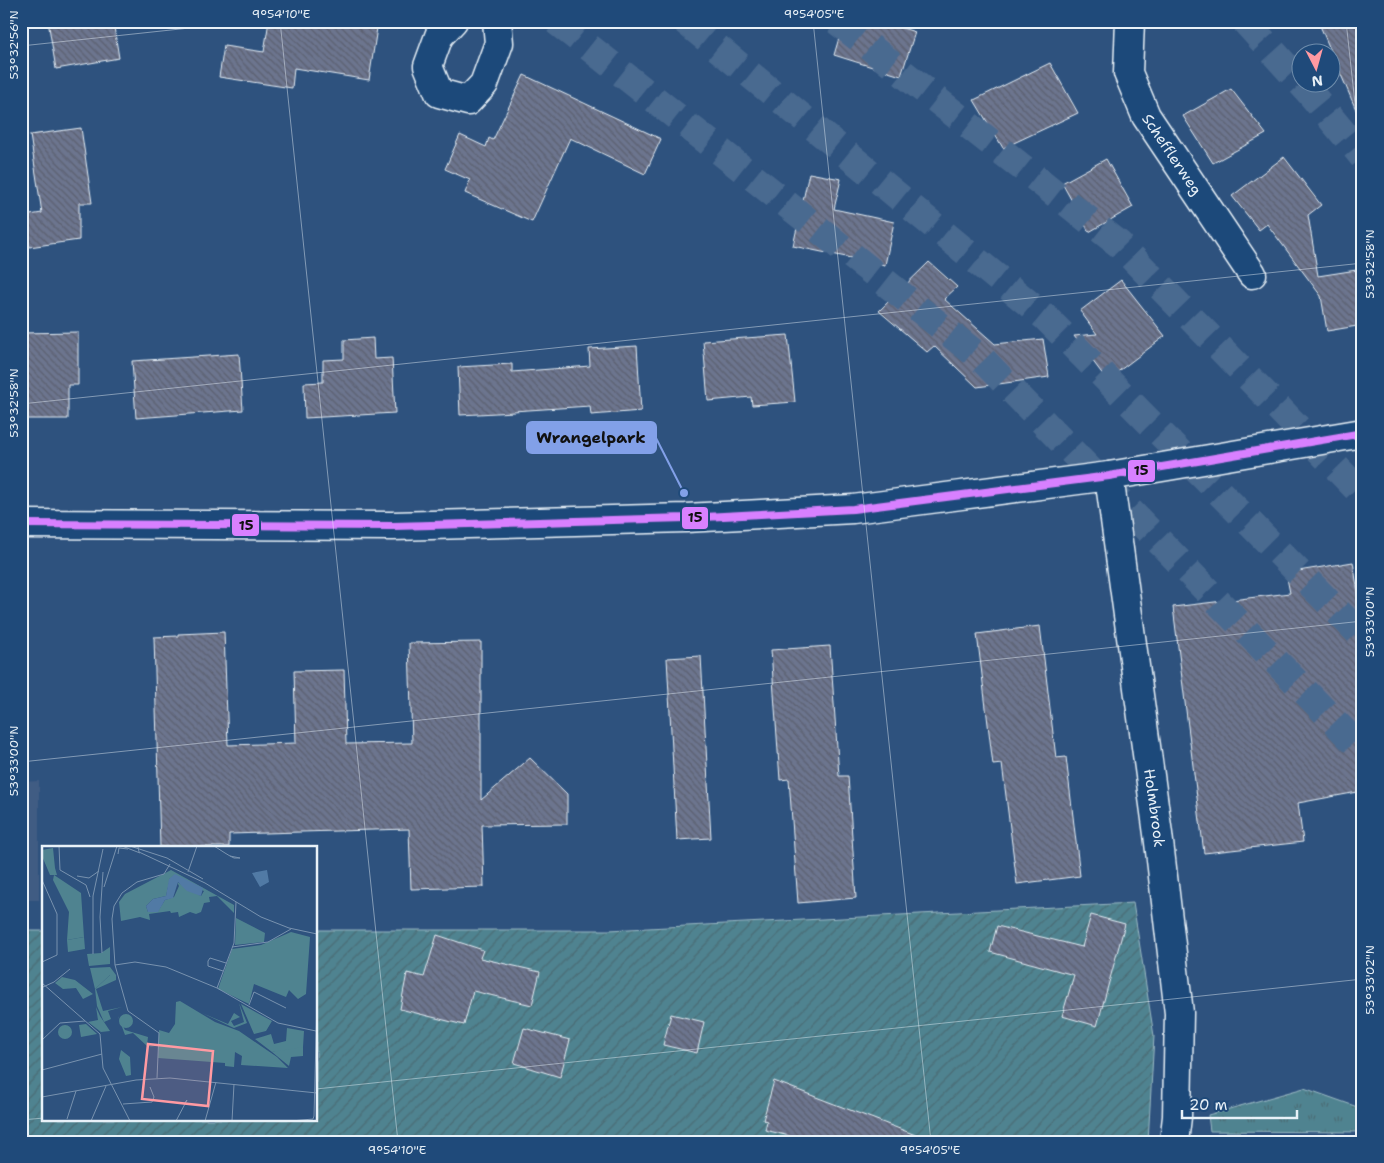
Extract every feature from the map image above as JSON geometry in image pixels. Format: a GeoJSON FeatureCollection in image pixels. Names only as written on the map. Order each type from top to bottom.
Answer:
{"type":"FeatureCollection","features":[{"type":"Feature","properties":{"kind":"street"},"geometry":{"type":"LineString","coordinates":[[453,21],[439,36],[428,66],[439,93],[468,101],[484,84],[496,51],[498,43],[496,21]]}},
{"type":"Feature","properties":{"kind":"street","name":"Schefflerweg"},"geometry":{"type":"LineString","coordinates":[[1130,21],[1128,73],[1146,116],[1252,274]]}},
{"type":"Feature","properties":{"kind":"street"},"geometry":{"type":"LineString","coordinates":[[21,524],[393,526],[686,518],[853,509],[1109,476],[1363,433]]}},
{"type":"Feature","properties":{"kind":"street","name":"Holmbrook"},"geometry":{"type":"LineString","coordinates":[[1109,476],[1158,834],[1179,1013],[1177,1117],[1174,1142]]}},
{"type":"Feature","properties":{"kind":"shaded area"},"geometry":{"type":"Polygon","coordinates":[[[39,781],[39,900],[21,900],[21,782],[39,781]]]}},
{"type":"Feature","properties":{"kind":"green space"},"geometry":{"type":"Polygon","coordinates":[[[1133,903],[1154,1036],[1148,1142],[21,1142],[21,931],[42,931],[42,1120],[318,1120],[318,930],[609,930],[1133,903]]]}},
{"type":"Feature","properties":{"kind":"green space"},"geometry":{"type":"Polygon","coordinates":[[[1304,1088],[1363,1109],[1363,1132],[1210,1131],[1208,1115],[1304,1088]]]}},
{"type":"Feature","properties":{"kind":"building"},"geometry":{"type":"Polygon","coordinates":[[[48,21],[113,21],[119,58],[56,69],[48,21]]]}},
{"type":"Feature","properties":{"kind":"building"},"geometry":{"type":"Polygon","coordinates":[[[269,21],[378,21],[369,80],[294,68],[292,88],[219,77],[224,46],[264,52],[269,21]]]}},
{"type":"Feature","properties":{"kind":"building"},"geometry":{"type":"Polygon","coordinates":[[[844,21],[880,21],[915,32],[901,76],[834,55],[844,21]]]}},
{"type":"Feature","properties":{"kind":"building"},"geometry":{"type":"Polygon","coordinates":[[[1318,21],[1363,21],[1363,126],[1342,77],[1342,42],[1327,42],[1318,21]]]}},
{"type":"Feature","properties":{"kind":"building"},"geometry":{"type":"Polygon","coordinates":[[[1050,63],[1078,113],[1003,148],[974,100],[1050,63]]]}},
{"type":"Feature","properties":{"kind":"building"},"geometry":{"type":"Polygon","coordinates":[[[524,75],[661,139],[645,174],[570,138],[532,222],[465,193],[470,180],[445,169],[460,135],[486,147],[489,138],[493,140],[524,75]]]}},
{"type":"Feature","properties":{"kind":"building"},"geometry":{"type":"Polygon","coordinates":[[[1231,89],[1266,134],[1213,163],[1183,116],[1231,89]]]}},
{"type":"Feature","properties":{"kind":"building"},"geometry":{"type":"Polygon","coordinates":[[[81,128],[92,203],[79,203],[79,240],[29,247],[24,216],[42,213],[30,135],[81,128]]]}},
{"type":"Feature","properties":{"kind":"building"},"geometry":{"type":"Polygon","coordinates":[[[1284,157],[1321,205],[1308,215],[1318,276],[1363,269],[1363,325],[1327,331],[1321,296],[1267,224],[1259,230],[1232,196],[1284,157]]]}},
{"type":"Feature","properties":{"kind":"building"},"geometry":{"type":"Polygon","coordinates":[[[1106,159],[1133,207],[1089,232],[1062,183],[1106,159]]]}},
{"type":"Feature","properties":{"kind":"building"},"geometry":{"type":"Polygon","coordinates":[[[809,173],[841,179],[834,209],[894,222],[885,265],[793,246],[809,173]]]}},
{"type":"Feature","properties":{"kind":"building"},"geometry":{"type":"Polygon","coordinates":[[[929,262],[957,287],[944,299],[995,344],[1043,339],[1049,377],[977,387],[934,346],[927,352],[879,311],[929,262]]]}},
{"type":"Feature","properties":{"kind":"building"},"geometry":{"type":"Polygon","coordinates":[[[1121,280],[1165,336],[1107,380],[1074,336],[1097,334],[1080,311],[1121,280]]]}},
{"type":"Feature","properties":{"kind":"building"},"geometry":{"type":"Polygon","coordinates":[[[78,332],[78,385],[68,385],[68,419],[21,419],[21,333],[78,332]]]}},
{"type":"Feature","properties":{"kind":"building"},"geometry":{"type":"Polygon","coordinates":[[[788,335],[795,402],[752,405],[751,397],[708,401],[703,341],[788,335]]]}},
{"type":"Feature","properties":{"kind":"building"},"geometry":{"type":"Polygon","coordinates":[[[373,338],[374,359],[392,358],[395,413],[305,418],[304,383],[323,382],[323,360],[344,359],[344,340],[373,338]]]}},
{"type":"Feature","properties":{"kind":"building"},"geometry":{"type":"Polygon","coordinates":[[[637,346],[641,411],[591,415],[590,406],[460,415],[458,367],[512,364],[512,372],[590,366],[589,349],[637,346]]]}},
{"type":"Feature","properties":{"kind":"building"},"geometry":{"type":"Polygon","coordinates":[[[239,354],[243,410],[136,418],[132,361],[239,354]]]}},
{"type":"Feature","properties":{"kind":"building"},"geometry":{"type":"Polygon","coordinates":[[[1353,562],[1363,622],[1363,791],[1298,803],[1303,842],[1204,853],[1173,607],[1290,593],[1286,573],[1353,562]]]}},
{"type":"Feature","properties":{"kind":"building"},"geometry":{"type":"Polygon","coordinates":[[[1040,626],[1056,758],[1066,757],[1080,876],[1017,884],[1002,764],[993,765],[977,634],[1040,626]]]}},
{"type":"Feature","properties":{"kind":"building"},"geometry":{"type":"Polygon","coordinates":[[[224,632],[228,745],[296,743],[294,671],[344,670],[346,744],[412,743],[409,643],[481,642],[481,800],[530,758],[567,794],[567,824],[482,825],[484,887],[411,889],[409,829],[229,834],[229,846],[160,846],[154,637],[178,636],[178,634],[224,632]]]}},
{"type":"Feature","properties":{"kind":"building"},"geometry":{"type":"Polygon","coordinates":[[[830,646],[839,776],[848,776],[856,898],[798,903],[789,779],[780,780],[771,650],[830,646]]]}},
{"type":"Feature","properties":{"kind":"building"},"geometry":{"type":"Polygon","coordinates":[[[701,656],[711,838],[677,840],[667,658],[701,656]]]}},
{"type":"Feature","properties":{"kind":"building"},"geometry":{"type":"Polygon","coordinates":[[[1091,915],[1125,924],[1097,1026],[1062,1016],[1074,975],[990,952],[997,926],[1082,947],[1091,915]]]}},
{"type":"Feature","properties":{"kind":"building"},"geometry":{"type":"Polygon","coordinates":[[[437,935],[483,950],[480,958],[540,972],[532,1005],[473,991],[464,1025],[400,1009],[407,973],[424,977],[437,935]]]}},
{"type":"Feature","properties":{"kind":"building"},"geometry":{"type":"Polygon","coordinates":[[[671,1014],[704,1022],[697,1053],[663,1045],[671,1014]]]}},
{"type":"Feature","properties":{"kind":"building"},"geometry":{"type":"Polygon","coordinates":[[[524,1028],[570,1040],[560,1077],[514,1063],[524,1028]]]}},
{"type":"Feature","properties":{"kind":"building"},"geometry":{"type":"Polygon","coordinates":[[[774,1081],[926,1139],[926,1142],[814,1142],[765,1130],[767,1121],[763,1120],[774,1081]]]}},
{"type":"Feature","properties":{"kind":"tunnel"},"geometry":{"type":"LineString","coordinates":[[556,21],[982,359],[1363,751]]}},
{"type":"Feature","properties":{"kind":"tunnel"},"geometry":{"type":"LineString","coordinates":[[685,21],[1045,317],[1363,637]]}},
{"type":"Feature","properties":{"kind":"tunnel"},"geometry":{"type":"LineString","coordinates":[[837,21],[1119,244],[1363,495]]}},
{"type":"Feature","properties":{"kind":"tunnel"},"geometry":{"type":"LineString","coordinates":[[1245,21],[1310,93],[1363,157]]}},
{"type":"Feature","properties":{"kind":"transit line","name":"15"},"geometry":{"type":"LineString","coordinates":[[21,524],[393,526],[686,518],[853,509],[1109,476],[1363,433]]}},
{"type":"Feature","properties":{"kind":"place","name":"Wrangelpark"},"geometry":{"type":"Point","coordinates":[684,493]}}]}
